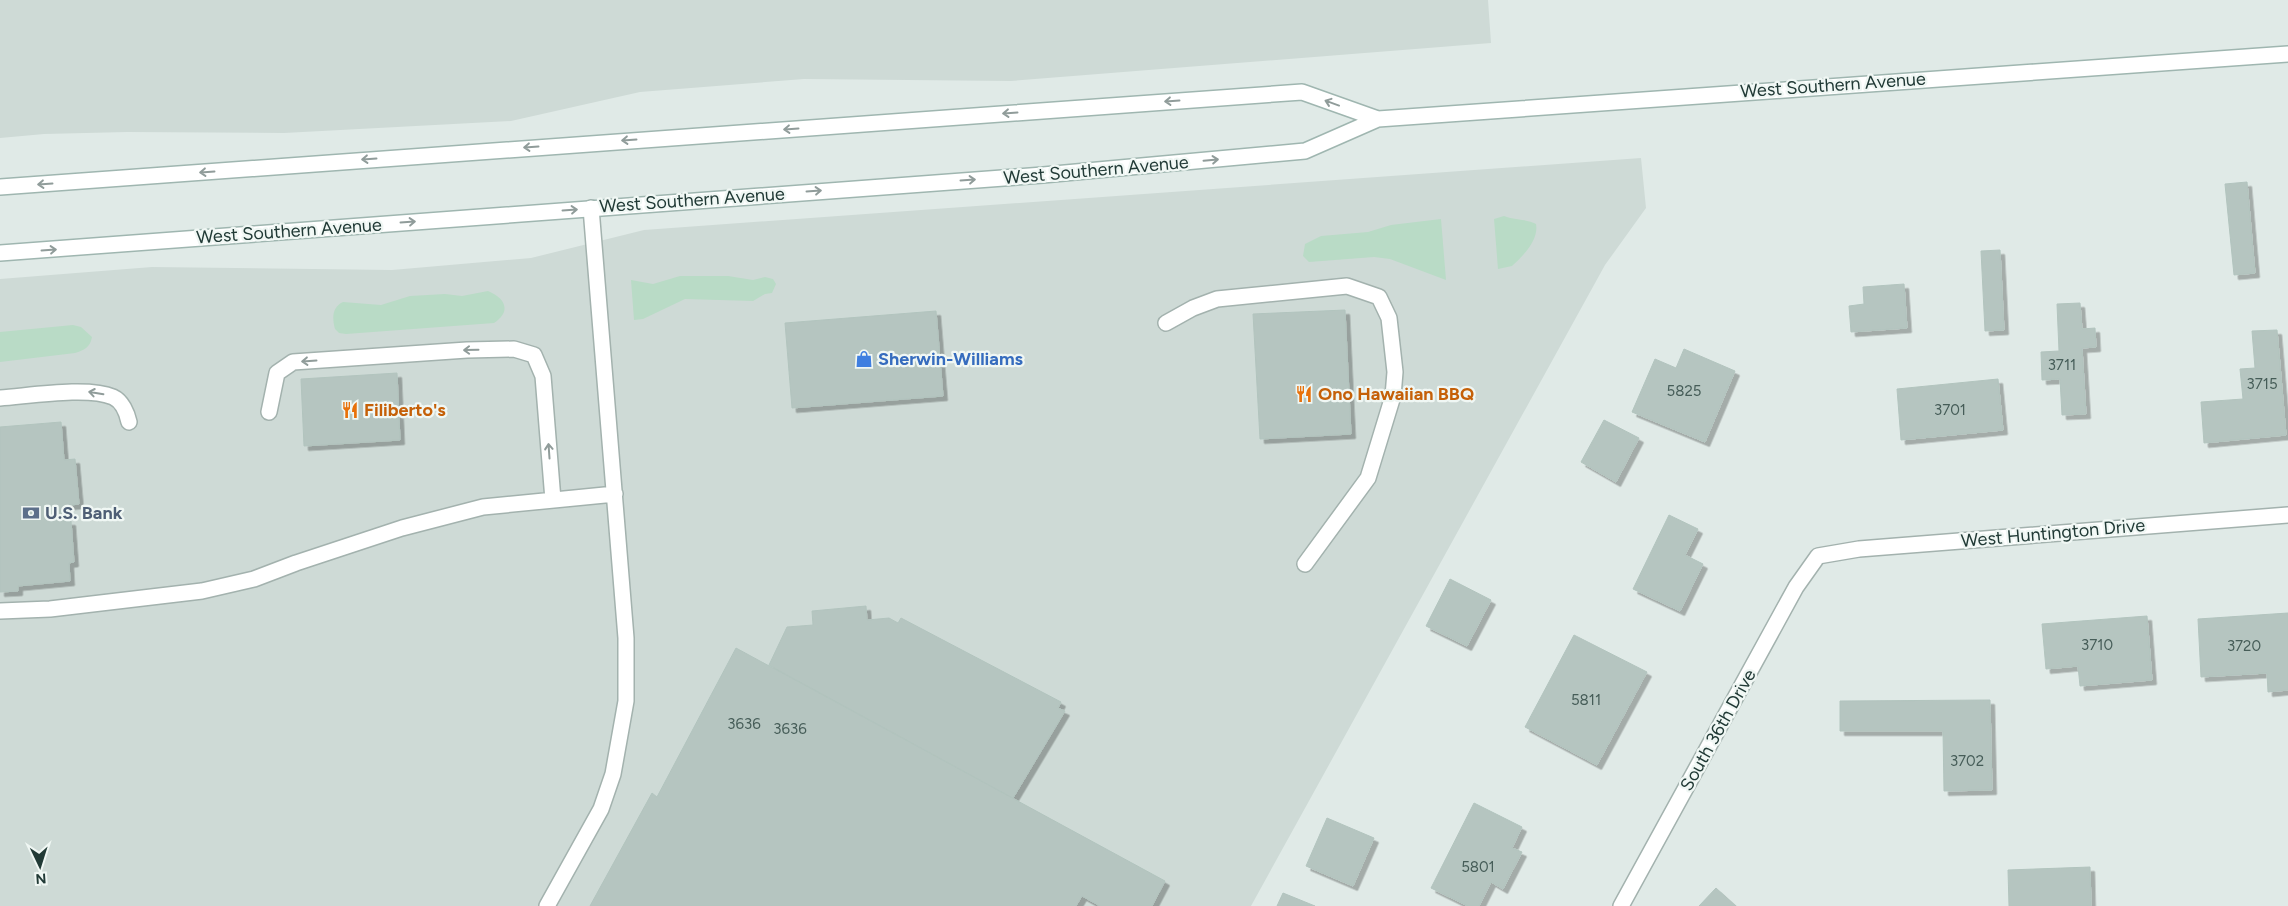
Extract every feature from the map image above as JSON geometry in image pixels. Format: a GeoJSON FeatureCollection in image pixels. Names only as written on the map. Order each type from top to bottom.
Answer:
{"type":"FeatureCollection","features":[{"type":"Feature","properties":{"kind":"main road","name":"West Southern Avenue"},"geometry":{"type":"LineString","coordinates":[[0,254],[1043,175],[1305,151],[1378,119],[2288,54]]}},
{"type":"Feature","properties":{"kind":"main road","name":"West Southern Avenue"},"geometry":{"type":"LineString","coordinates":[[0,187],[1302,92],[1378,119]]}},
{"type":"Feature","properties":{"kind":"main road"},"geometry":{"type":"LineString","coordinates":[[547,906],[601,809],[613,774],[626,701],[626,638],[591,208]]}},
{"type":"Feature","properties":{"kind":"main road"},"geometry":{"type":"LineString","coordinates":[[1166,323],[1193,308],[1217,299],[1347,286],[1379,297],[1389,318],[1395,372],[1393,396],[1368,478],[1305,564]]}},
{"type":"Feature","properties":{"kind":"main road"},"geometry":{"type":"LineString","coordinates":[[269,412],[277,373],[293,362],[467,350],[514,350],[534,355],[543,376],[553,500]]}},
{"type":"Feature","properties":{"kind":"main road"},"geometry":{"type":"LineString","coordinates":[[0,398],[92,392],[115,397],[127,412],[129,422]]}},
{"type":"Feature","properties":{"kind":"main road"},"geometry":{"type":"LineString","coordinates":[[0,611],[60,608],[202,591],[254,579],[402,528],[483,507],[614,494]]}},
{"type":"Feature","properties":{"kind":"main road","name":"West Huntington Drive"},"geometry":{"type":"LineString","coordinates":[[1818,556],[1859,549],[2288,515]]}},
{"type":"Feature","properties":{"kind":"main road","name":"South 36th Drive"},"geometry":{"type":"LineString","coordinates":[[1621,906],[1796,587],[1818,556]]}},
{"type":"Feature","properties":{"kind":"shaded area"},"geometry":{"type":"Polygon","coordinates":[[[0,0],[1488,0],[1491,43],[1011,81],[804,79],[640,92],[511,121],[284,133],[127,132],[44,134],[0,138],[0,0]]]}},
{"type":"Feature","properties":{"kind":"shaded area"},"geometry":{"type":"Polygon","coordinates":[[[1641,158],[1646,208],[1605,265],[1251,906],[0,906],[0,279],[152,267],[392,270],[531,258],[644,230],[1641,158]]]}},
{"type":"Feature","properties":{"kind":"green space"},"geometry":{"type":"Polygon","coordinates":[[[1504,216],[1532,222],[1536,224],[1536,230],[1533,242],[1521,257],[1512,266],[1498,269],[1494,219],[1504,216]]]}},
{"type":"Feature","properties":{"kind":"green space"},"geometry":{"type":"Polygon","coordinates":[[[1441,219],[1446,280],[1390,259],[1374,257],[1309,262],[1303,256],[1305,244],[1321,236],[1368,232],[1391,225],[1441,219]]]}},
{"type":"Feature","properties":{"kind":"green space"},"geometry":{"type":"Polygon","coordinates":[[[680,276],[728,276],[753,280],[765,277],[773,279],[776,284],[772,293],[765,294],[753,301],[685,299],[643,319],[634,320],[631,280],[653,284],[680,276]]]}},
{"type":"Feature","properties":{"kind":"green space"},"geometry":{"type":"Polygon","coordinates":[[[488,291],[499,297],[504,305],[503,314],[494,323],[346,334],[339,333],[334,325],[333,317],[335,310],[343,302],[381,305],[410,296],[445,294],[462,296],[488,291]]]}},
{"type":"Feature","properties":{"kind":"green space"},"geometry":{"type":"Polygon","coordinates":[[[73,325],[81,327],[92,337],[90,344],[84,350],[75,353],[0,362],[0,332],[73,325]]]}},
{"type":"Feature","properties":{"kind":"building"},"geometry":{"type":"Polygon","coordinates":[[[2247,182],[2255,273],[2234,275],[2225,184],[2247,182]]]}},
{"type":"Feature","properties":{"kind":"building"},"geometry":{"type":"Polygon","coordinates":[[[2000,250],[2004,330],[1985,331],[1981,251],[2000,250]]]}},
{"type":"Feature","properties":{"kind":"building"},"geometry":{"type":"Polygon","coordinates":[[[1904,284],[1907,328],[1851,332],[1849,306],[1864,304],[1863,287],[1904,284]]]}},
{"type":"Feature","properties":{"kind":"building"},"geometry":{"type":"Polygon","coordinates":[[[2080,303],[2082,329],[2095,328],[2096,347],[2082,348],[2086,414],[2062,415],[2060,379],[2042,380],[2041,352],[2059,351],[2057,304],[2080,303]]]}},
{"type":"Feature","properties":{"kind":"building","name":"Ono Hawaiian BBQ"},"geometry":{"type":"Polygon","coordinates":[[[1345,310],[1351,434],[1260,439],[1253,314],[1345,310]]]}},
{"type":"Feature","properties":{"kind":"building","name":"Sherwin-Williams"},"geometry":{"type":"Polygon","coordinates":[[[936,311],[943,396],[792,408],[785,323],[936,311]]]}},
{"type":"Feature","properties":{"kind":"building"},"geometry":{"type":"Polygon","coordinates":[[[2277,330],[2286,435],[2204,443],[2201,402],[2243,399],[2240,369],[2255,368],[2252,331],[2277,330]]]}},
{"type":"Feature","properties":{"kind":"building"},"geometry":{"type":"Polygon","coordinates":[[[1684,349],[1735,371],[1705,442],[1632,412],[1655,359],[1676,368],[1684,349]]]}},
{"type":"Feature","properties":{"kind":"building","name":"Filiberto's"},"geometry":{"type":"Polygon","coordinates":[[[397,373],[400,440],[304,446],[301,379],[397,373]]]}},
{"type":"Feature","properties":{"kind":"building"},"geometry":{"type":"Polygon","coordinates":[[[1998,379],[2003,430],[1901,440],[1897,389],[1998,379]]]}},
{"type":"Feature","properties":{"kind":"building"},"geometry":{"type":"Polygon","coordinates":[[[1604,420],[1639,438],[1616,482],[1581,462],[1604,420]]]}},
{"type":"Feature","properties":{"kind":"building","name":"U.S. Bank"},"geometry":{"type":"Polygon","coordinates":[[[61,422],[64,460],[75,459],[79,504],[62,506],[63,521],[71,521],[74,562],[69,563],[70,581],[18,586],[18,591],[0,592],[0,427],[61,422]]]}},
{"type":"Feature","properties":{"kind":"building"},"geometry":{"type":"Polygon","coordinates":[[[1669,515],[1698,529],[1685,555],[1703,564],[1680,611],[1633,589],[1669,515]]]}},
{"type":"Feature","properties":{"kind":"building"},"geometry":{"type":"Polygon","coordinates":[[[1450,579],[1491,600],[1467,646],[1426,626],[1450,579]]]}},
{"type":"Feature","properties":{"kind":"building"},"geometry":{"type":"Polygon","coordinates":[[[866,606],[867,620],[889,618],[898,623],[901,618],[1061,702],[1058,708],[1065,711],[1013,798],[769,665],[787,627],[813,625],[812,611],[866,606]]]}},
{"type":"Feature","properties":{"kind":"building"},"geometry":{"type":"Polygon","coordinates":[[[2288,613],[2288,690],[2268,692],[2267,673],[2201,677],[2198,619],[2288,613]]]}},
{"type":"Feature","properties":{"kind":"building"},"geometry":{"type":"Polygon","coordinates":[[[2147,616],[2152,680],[2080,686],[2078,666],[2046,669],[2042,624],[2147,616]]]}},
{"type":"Feature","properties":{"kind":"building"},"geometry":{"type":"Polygon","coordinates":[[[1574,635],[1647,672],[1597,765],[1525,727],[1574,635]]]}},
{"type":"Feature","properties":{"kind":"building"},"geometry":{"type":"Polygon","coordinates":[[[736,648],[1165,881],[1152,906],[1100,906],[1082,896],[1076,906],[590,906],[652,793],[657,797],[736,648]]]}},
{"type":"Feature","properties":{"kind":"building"},"geometry":{"type":"Polygon","coordinates":[[[1990,700],[1992,790],[1944,791],[1943,731],[1840,731],[1840,701],[1990,700]]]}},
{"type":"Feature","properties":{"kind":"building"},"geometry":{"type":"Polygon","coordinates":[[[1474,803],[1522,827],[1512,848],[1522,852],[1503,889],[1491,882],[1479,906],[1468,906],[1431,888],[1474,803]]]}},
{"type":"Feature","properties":{"kind":"building"},"geometry":{"type":"Polygon","coordinates":[[[1327,818],[1374,838],[1353,886],[1306,866],[1327,818]]]}},
{"type":"Feature","properties":{"kind":"building"},"geometry":{"type":"Polygon","coordinates":[[[2090,867],[2091,906],[2009,906],[2008,870],[2090,867]]]}},
{"type":"Feature","properties":{"kind":"building"},"geometry":{"type":"Polygon","coordinates":[[[1716,888],[1736,906],[1699,906],[1716,888]]]}},
{"type":"Feature","properties":{"kind":"building"},"geometry":{"type":"Polygon","coordinates":[[[1283,893],[1315,906],[1277,906],[1283,893]]]}},
{"type":"Feature","properties":{"kind":"place","name":"Sherwin-Williams"},"geometry":{"type":"Point","coordinates":[864,359]}},
{"type":"Feature","properties":{"kind":"place","name":"Ono Hawaiian BBQ"},"geometry":{"type":"Point","coordinates":[1304,394]}},
{"type":"Feature","properties":{"kind":"place","name":"Filiberto's"},"geometry":{"type":"Point","coordinates":[350,410]}},
{"type":"Feature","properties":{"kind":"place","name":"U.S. Bank"},"geometry":{"type":"Point","coordinates":[31,513]}}]}
